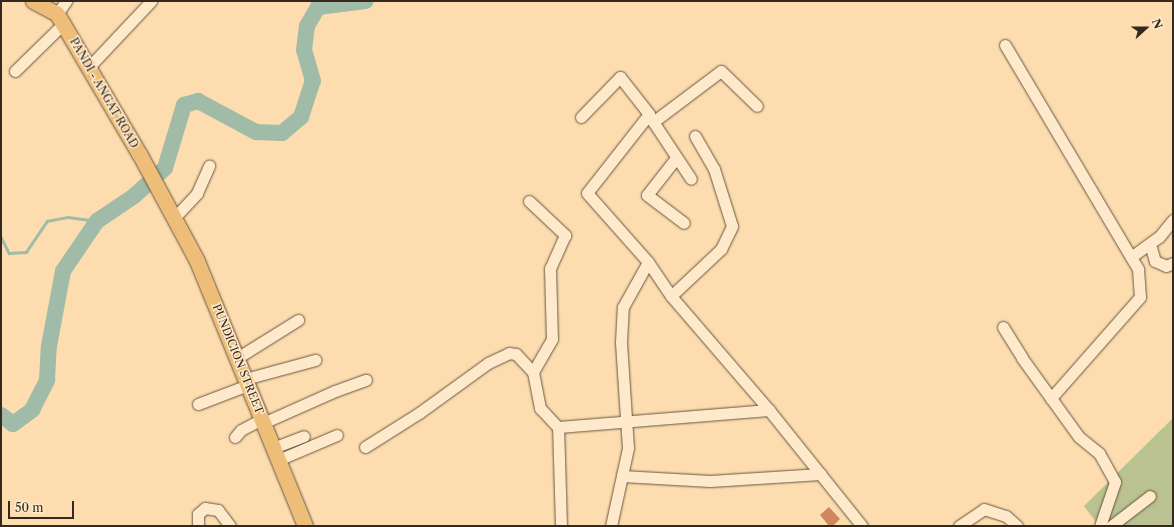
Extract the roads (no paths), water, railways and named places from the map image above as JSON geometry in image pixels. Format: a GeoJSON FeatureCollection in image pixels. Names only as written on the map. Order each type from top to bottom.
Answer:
{"type":"FeatureCollection","features":[{"type":"Feature","properties":{"kind":"main road"},"geometry":{"type":"LineString","coordinates":[[33,1],[60,19]]}},
{"type":"Feature","properties":{"kind":"main road","name":"PANDI - ANGAT ROAD"},"geometry":{"type":"LineString","coordinates":[[60,19],[140,155],[162,196]]}},
{"type":"Feature","properties":{"kind":"main road","name":"PUNDICION STREET"},"geometry":{"type":"LineString","coordinates":[[162,196],[210,291],[305,526]]}},
{"type":"Feature","properties":{"kind":"street"},"geometry":{"type":"LineString","coordinates":[[15,71],[60,19],[66,1]]}},
{"type":"Feature","properties":{"kind":"street"},"geometry":{"type":"LineString","coordinates":[[89,67],[150,1]]}},
{"type":"Feature","properties":{"kind":"street"},"geometry":{"type":"LineString","coordinates":[[1005,45],[1138,269],[1140,297],[1051,398]]}},
{"type":"Feature","properties":{"kind":"street"},"geometry":{"type":"LineString","coordinates":[[757,106],[721,71],[651,118],[587,193],[648,262],[671,296],[769,410],[862,526]]}},
{"type":"Feature","properties":{"kind":"street"},"geometry":{"type":"LineString","coordinates":[[581,117],[620,77],[651,118],[691,179]]}},
{"type":"Feature","properties":{"kind":"street"},"geometry":{"type":"LineString","coordinates":[[671,296],[721,249],[732,226],[714,169],[695,136]]}},
{"type":"Feature","properties":{"kind":"street"},"geometry":{"type":"LineString","coordinates":[[676,158],[647,194],[684,223]]}},
{"type":"Feature","properties":{"kind":"street"},"geometry":{"type":"LineString","coordinates":[[174,218],[197,193],[209,166]]}},
{"type":"Feature","properties":{"kind":"street"},"geometry":{"type":"LineString","coordinates":[[529,201],[565,235],[550,268],[552,339],[532,372]]}},
{"type":"Feature","properties":{"kind":"street"},"geometry":{"type":"LineString","coordinates":[[1131,257],[1159,237],[1173,220]]}},
{"type":"Feature","properties":{"kind":"street"},"geometry":{"type":"LineString","coordinates":[[1150,244],[1156,261],[1166,266],[1173,263]]}},
{"type":"Feature","properties":{"kind":"street"},"geometry":{"type":"LineString","coordinates":[[611,526],[628,448],[628,422],[621,342],[622,307],[648,262]]}},
{"type":"Feature","properties":{"kind":"street"},"geometry":{"type":"LineString","coordinates":[[237,358],[298,320]]}},
{"type":"Feature","properties":{"kind":"street"},"geometry":{"type":"LineString","coordinates":[[1003,327],[1022,358],[1079,437],[1099,453],[1115,482],[1100,526]]}},
{"type":"Feature","properties":{"kind":"street"},"geometry":{"type":"LineString","coordinates":[[365,447],[504,354],[516,354],[532,372],[540,408],[558,427],[561,526]]}},
{"type":"Feature","properties":{"kind":"street"},"geometry":{"type":"LineString","coordinates":[[198,404],[246,382],[315,360]]}},
{"type":"Feature","properties":{"kind":"street"},"geometry":{"type":"LineString","coordinates":[[235,437],[241,430],[334,391],[366,380]]}},
{"type":"Feature","properties":{"kind":"street"},"geometry":{"type":"LineString","coordinates":[[558,427],[769,410]]}},
{"type":"Feature","properties":{"kind":"street"},"geometry":{"type":"LineString","coordinates":[[275,454],[337,435]]}},
{"type":"Feature","properties":{"kind":"street"},"geometry":{"type":"LineString","coordinates":[[275,454],[304,436]]}},
{"type":"Feature","properties":{"kind":"street"},"geometry":{"type":"LineString","coordinates":[[622,476],[710,481],[821,474]]}},
{"type":"Feature","properties":{"kind":"street"},"geometry":{"type":"LineString","coordinates":[[1111,526],[1150,496]]}},
{"type":"Feature","properties":{"kind":"street"},"geometry":{"type":"LineString","coordinates":[[198,526],[198,514],[205,508],[218,510],[230,526]]}},
{"type":"Feature","properties":{"kind":"street"},"geometry":{"type":"LineString","coordinates":[[959,526],[984,509],[1006,516],[1016,526]]}},
{"type":"Feature","properties":{"kind":"waterway"},"geometry":{"type":"LineString","coordinates":[[1,415],[13,424],[32,410],[47,380],[49,346],[63,271],[97,221],[134,196],[165,168],[184,105],[198,101],[256,132],[282,133],[301,117],[313,81],[304,50],[307,26],[318,7],[366,1]]}},
{"type":"Feature","properties":{"kind":"waterway"},"geometry":{"type":"LineString","coordinates":[[1,237],[9,253],[26,252],[47,221],[68,217],[97,221]]}}]}
